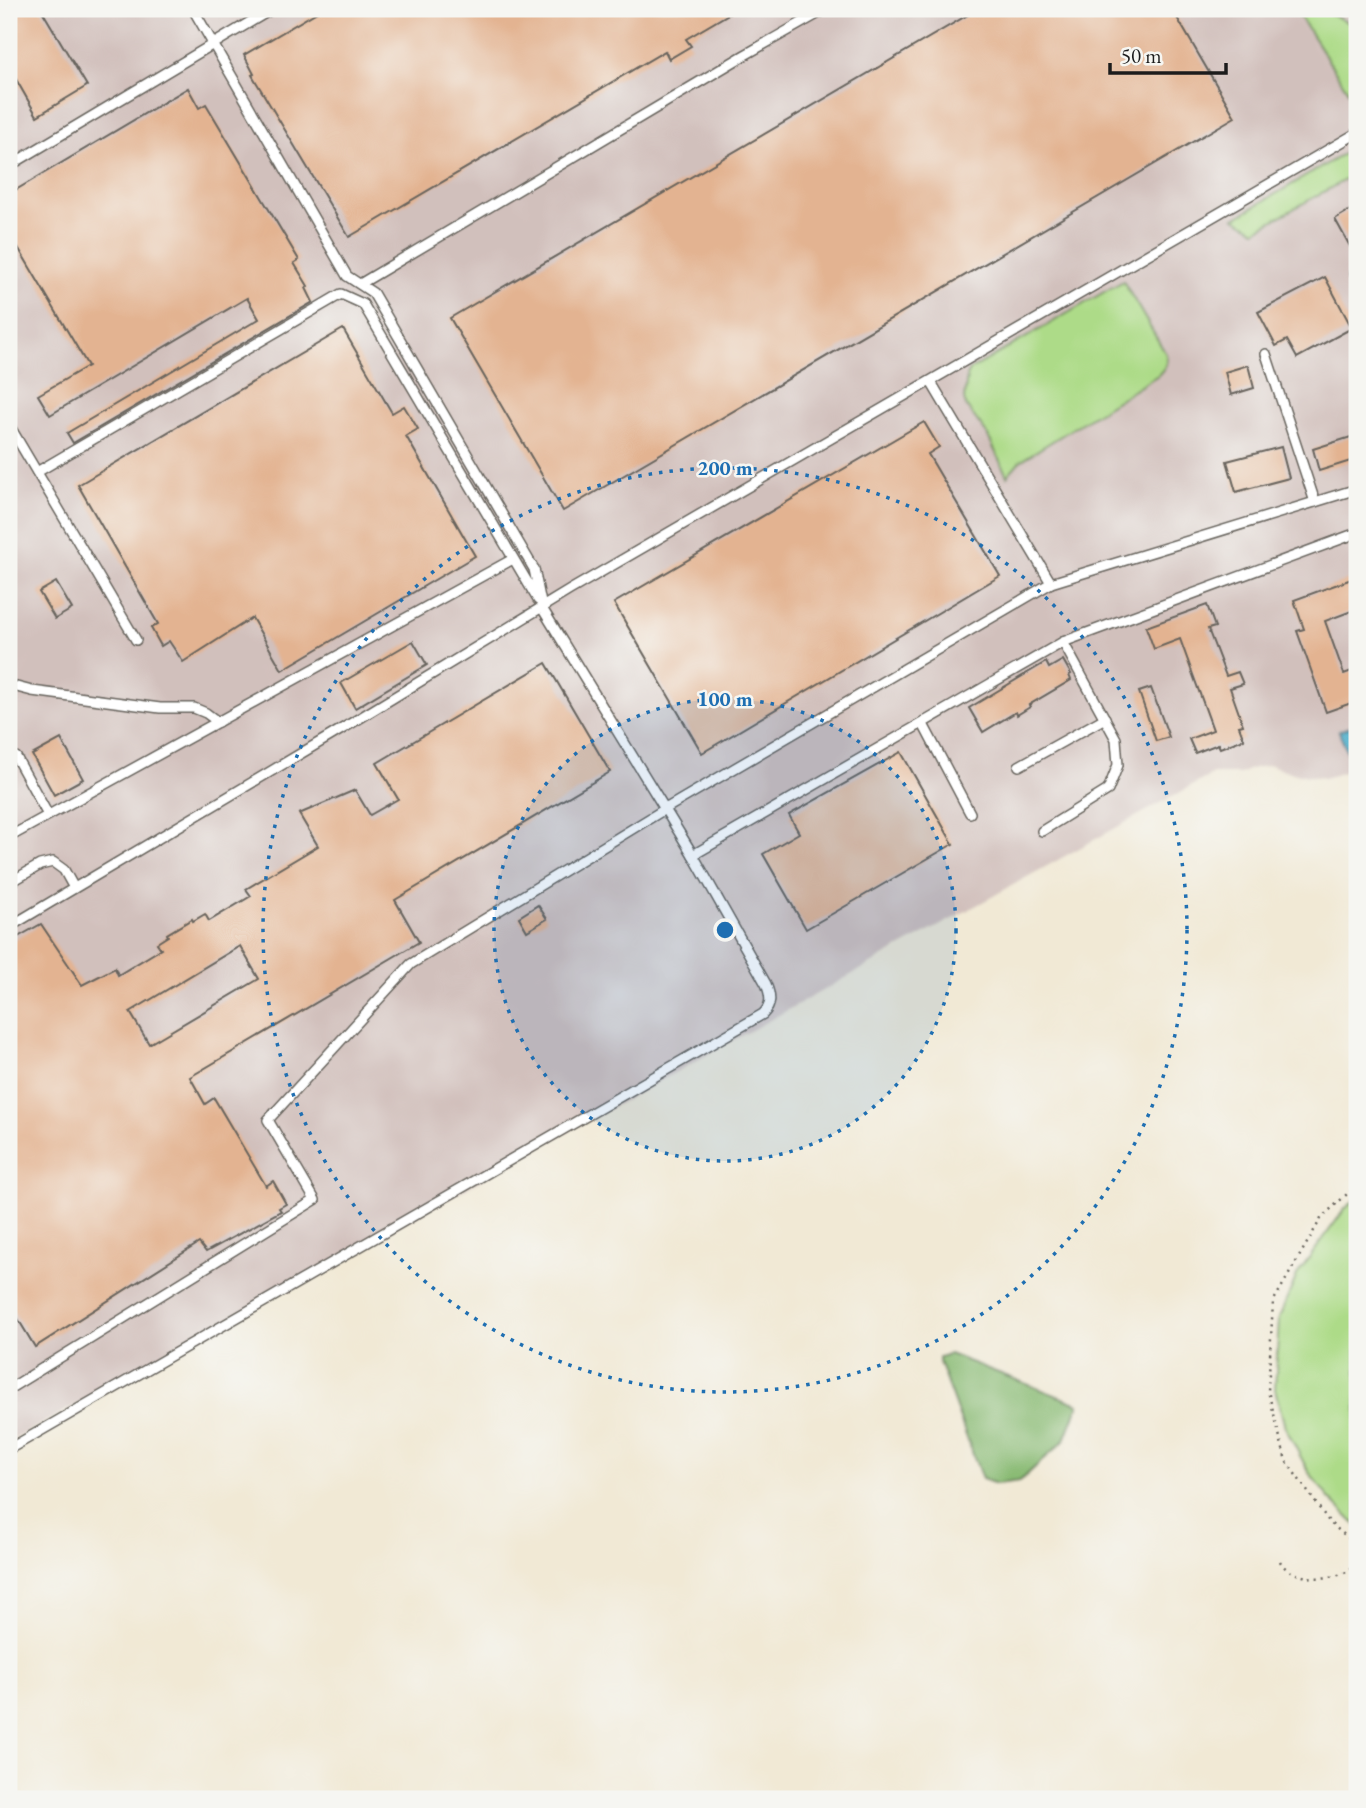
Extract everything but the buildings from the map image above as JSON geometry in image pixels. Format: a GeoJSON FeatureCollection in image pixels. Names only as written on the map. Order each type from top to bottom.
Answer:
{"type":"FeatureCollection","features":[{"type":"Feature","properties":{"kind":"lane"},"geometry":{"type":"LineString","coordinates":[[193,9],[347,276],[373,293],[534,569],[542,608]]}},
{"type":"Feature","properties":{"kind":"lane"},"geometry":{"type":"LineString","coordinates":[[9,166],[272,9]]}},
{"type":"Feature","properties":{"kind":"lane"},"geometry":{"type":"LineString","coordinates":[[360,284],[826,9]]}},
{"type":"Feature","properties":{"kind":"lane"},"geometry":{"type":"LineString","coordinates":[[9,927],[542,608],[1357,133]]}},
{"type":"Feature","properties":{"kind":"lane"},"geometry":{"type":"LineString","coordinates":[[9,1449],[763,1014],[770,999],[766,984],[693,855],[542,608],[363,304],[341,294],[37,472]]}},
{"type":"Feature","properties":{"kind":"lane"},"geometry":{"type":"LineString","coordinates":[[1266,354],[1315,502]]}},
{"type":"Feature","properties":{"kind":"lane"},"geometry":{"type":"LineString","coordinates":[[931,382],[1051,583]]}},
{"type":"Feature","properties":{"kind":"lane"},"geometry":{"type":"LineString","coordinates":[[9,425],[136,639]]}},
{"type":"Feature","properties":{"kind":"lane"},"geometry":{"type":"LineString","coordinates":[[9,1389],[315,1200],[268,1121],[411,964],[665,809],[1051,583],[1357,489]]}},
{"type":"Feature","properties":{"kind":"lane"},"geometry":{"type":"LineString","coordinates":[[693,855],[1063,642],[1357,533]]}},
{"type":"Feature","properties":{"kind":"lane"},"geometry":{"type":"LineString","coordinates":[[9,837],[513,559]]}},
{"type":"Feature","properties":{"kind":"lane"},"geometry":{"type":"LineString","coordinates":[[1041,831],[1108,790],[1118,765],[1116,739],[1063,642]]}},
{"type":"Feature","properties":{"kind":"lane"},"geometry":{"type":"LineString","coordinates":[[9,685],[32,691],[160,708],[194,708],[218,722]]}},
{"type":"Feature","properties":{"kind":"lane"},"geometry":{"type":"LineString","coordinates":[[1019,766],[1105,718]]}},
{"type":"Feature","properties":{"kind":"lane"},"geometry":{"type":"LineString","coordinates":[[923,724],[970,813]]}},
{"type":"Feature","properties":{"kind":"lane"},"geometry":{"type":"LineString","coordinates":[[9,761],[16,757],[48,815]]}},
{"type":"Feature","properties":{"kind":"lane"},"geometry":{"type":"LineString","coordinates":[[9,883],[40,865],[53,862],[64,870],[74,888]]}},
{"type":"Feature","properties":{"kind":"path"},"geometry":{"type":"LineString","coordinates":[[1357,1185],[1322,1217],[1273,1302],[1268,1391],[1286,1461],[1330,1523],[1357,1545]]}},
{"type":"Feature","properties":{"kind":"path"},"geometry":{"type":"LineString","coordinates":[[1280,1561],[1283,1568],[1293,1574],[1335,1578],[1353,1570],[1357,1563]]}},
{"type":"Feature","properties":{"kind":"shaded area"},"geometry":{"type":"Polygon","coordinates":[[[9,9],[1357,9],[1357,768],[1324,778],[1296,774],[1270,765],[1240,774],[1213,774],[9,1442],[9,9]]]}},
{"type":"Feature","properties":{"kind":"green space"},"geometry":{"type":"Polygon","coordinates":[[[1295,9],[1321,9],[1357,27],[1357,105],[1295,9]]]}},
{"type":"Feature","properties":{"kind":"green space"},"geometry":{"type":"Polygon","coordinates":[[[1357,146],[1357,173],[1256,230],[1235,218],[1357,146]]]}},
{"type":"Feature","properties":{"kind":"green space"},"geometry":{"type":"Polygon","coordinates":[[[1123,281],[1166,354],[1164,368],[1158,375],[1019,462],[1007,476],[987,434],[966,406],[964,399],[970,370],[1123,281]]]}},
{"type":"Feature","properties":{"kind":"green space"},"geometry":{"type":"Polygon","coordinates":[[[1357,1198],[1357,1526],[1328,1497],[1308,1471],[1285,1427],[1275,1389],[1279,1318],[1297,1275],[1344,1210],[1357,1198]]]}},
{"type":"Feature","properties":{"kind":"green space"},"geometry":{"type":"Polygon","coordinates":[[[949,1354],[1079,1404],[1065,1440],[1020,1481],[996,1484],[982,1479],[939,1362],[939,1357],[949,1354]]]}},
{"type":"Feature","properties":{"kind":"water"},"geometry":{"type":"Polygon","coordinates":[[[1357,724],[1357,757],[1350,760],[1339,731],[1357,724]]]}}]}
